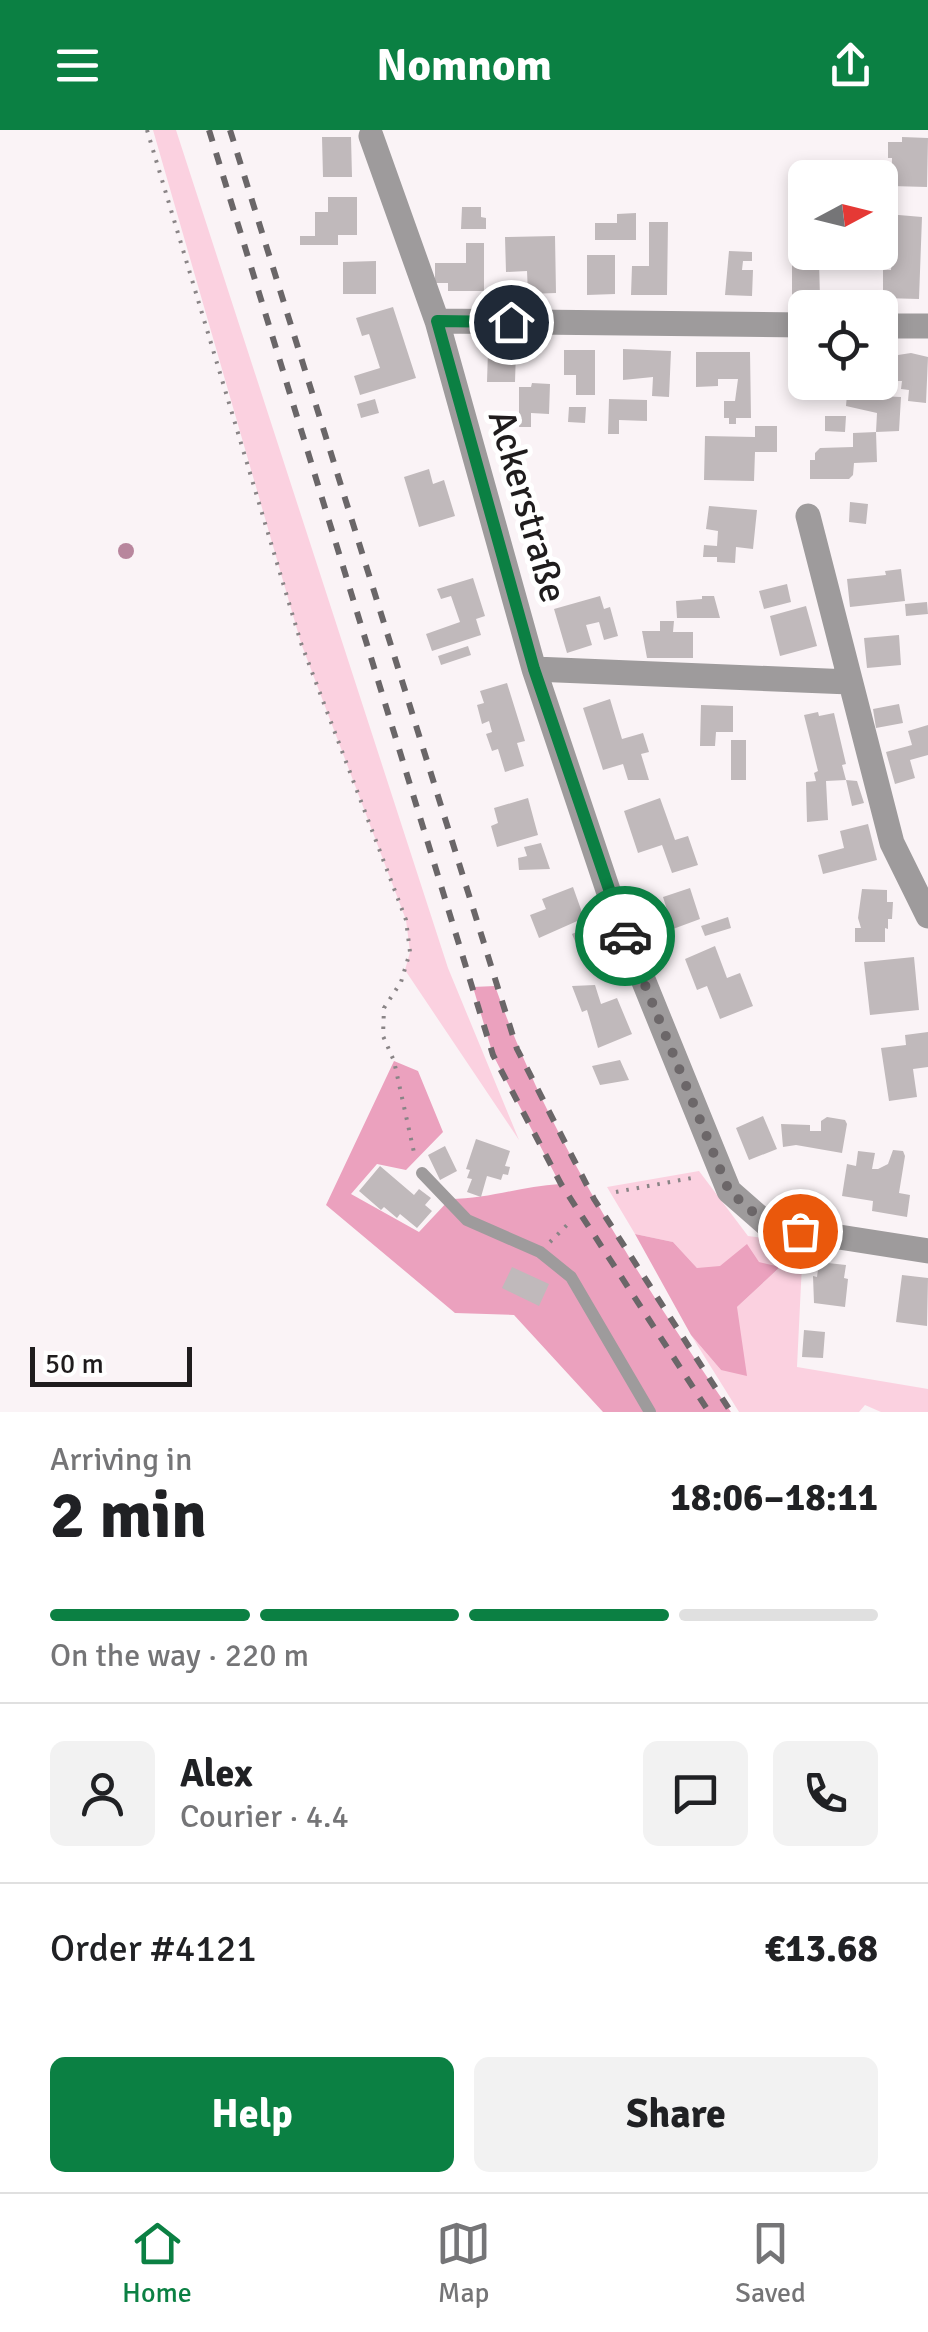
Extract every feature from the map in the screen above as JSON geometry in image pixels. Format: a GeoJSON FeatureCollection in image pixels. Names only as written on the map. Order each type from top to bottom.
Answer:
{"type":"FeatureCollection","features":[{"type":"Feature","properties":{"kind":"street","name":"Ackerstraße"},"geometry":{"type":"LineString","coordinates":[[371,136],[437,321],[534,669],[614,908],[729,1191],[769,1226],[928,1251]]}},
{"type":"Feature","properties":{"kind":"street"},"geometry":{"type":"LineString","coordinates":[[437,321],[788,325]]}},
{"type":"Feature","properties":{"kind":"street"},"geometry":{"type":"LineString","coordinates":[[898,326],[928,326]]}},
{"type":"Feature","properties":{"kind":"street"},"geometry":{"type":"LineString","coordinates":[[808,516],[892,843],[928,916]]}},
{"type":"Feature","properties":{"kind":"street"},"geometry":{"type":"LineString","coordinates":[[534,669],[850,682]]}},
{"type":"Feature","properties":{"kind":"lane"},"geometry":{"type":"LineString","coordinates":[[422,1173],[467,1220],[540,1252],[572,1276],[650,1412]]}},
{"type":"Feature","properties":{"kind":"path"},"geometry":{"type":"LineString","coordinates":[[147,130],[302,643],[406,920],[410,952],[401,982],[384,1008],[382,1036],[394,1061],[410,1144],[422,1173]]}},
{"type":"Feature","properties":{"kind":"path"},"geometry":{"type":"LineString","coordinates":[[616,1192],[721,1173]]}},
{"type":"Feature","properties":{"kind":"shaded area"},"geometry":{"type":"Polygon","coordinates":[[[153,130],[176,130],[448,968],[519,1140],[405,970],[410,952],[406,920],[301,643],[153,130]]]}},
{"type":"Feature","properties":{"kind":"shaded area"},"geometry":{"type":"Polygon","coordinates":[[[495,986],[569,1153],[630,1259],[731,1412],[603,1412],[514,1315],[455,1313],[326,1205],[394,1061],[418,1071],[443,1132],[406,1170],[377,1164],[351,1194],[419,1232],[450,1199],[560,1184],[493,1055],[473,987],[495,986]]]}},
{"type":"Feature","properties":{"kind":"shaded area"},"geometry":{"type":"Polygon","coordinates":[[[699,1171],[748,1236],[803,1243],[797,1367],[928,1389],[928,1412],[881,1412],[865,1405],[859,1412],[739,1412],[691,1335],[721,1370],[737,1307],[779,1268],[697,1268],[673,1242],[635,1234],[607,1187],[699,1171]]]}},
{"type":"Feature","properties":{"kind":"shaded area"},"geometry":{"type":"Polygon","coordinates":[[[635,1234],[673,1242],[697,1268],[720,1266],[747,1244],[759,1262],[780,1267],[737,1307],[747,1376],[721,1370],[691,1335],[635,1234]]]}},
{"type":"Feature","properties":{"kind":"building"},"geometry":{"type":"Polygon","coordinates":[[[322,137],[351,137],[352,177],[323,177],[322,137]]]}},
{"type":"Feature","properties":{"kind":"building"},"geometry":{"type":"Polygon","coordinates":[[[902,137],[928,138],[927,187],[898,186],[898,160],[888,158],[888,142],[902,142],[902,137]]]}},
{"type":"Feature","properties":{"kind":"building"},"geometry":{"type":"Polygon","coordinates":[[[328,197],[357,197],[357,235],[338,235],[338,245],[300,245],[300,236],[315,236],[315,212],[328,212],[328,197]]]}},
{"type":"Feature","properties":{"kind":"building"},"geometry":{"type":"Polygon","coordinates":[[[462,207],[481,207],[486,229],[461,229],[462,207]]]}},
{"type":"Feature","properties":{"kind":"building"},"geometry":{"type":"Polygon","coordinates":[[[636,213],[636,240],[595,240],[595,223],[617,223],[617,214],[636,213]]]}},
{"type":"Feature","properties":{"kind":"building"},"geometry":{"type":"Polygon","coordinates":[[[898,215],[922,217],[919,299],[898,298],[898,290],[883,290],[883,270],[898,270],[898,215]]]}},
{"type":"Feature","properties":{"kind":"building"},"geometry":{"type":"Polygon","coordinates":[[[649,222],[668,222],[667,295],[631,295],[632,266],[649,266],[649,222]]]}},
{"type":"Feature","properties":{"kind":"building"},"geometry":{"type":"Polygon","coordinates":[[[555,236],[556,293],[528,294],[527,271],[506,272],[505,237],[555,236]]]}},
{"type":"Feature","properties":{"kind":"building"},"geometry":{"type":"Polygon","coordinates":[[[466,243],[484,243],[484,291],[448,291],[448,283],[435,283],[435,263],[466,263],[466,243]]]}},
{"type":"Feature","properties":{"kind":"building"},"geometry":{"type":"Polygon","coordinates":[[[729,251],[752,252],[752,261],[743,261],[742,270],[753,270],[752,296],[725,295],[729,251]]]}},
{"type":"Feature","properties":{"kind":"building"},"geometry":{"type":"Polygon","coordinates":[[[587,255],[615,255],[615,294],[587,295],[587,255]]]}},
{"type":"Feature","properties":{"kind":"building"},"geometry":{"type":"Polygon","coordinates":[[[376,261],[376,294],[343,294],[343,262],[376,261]]]}},
{"type":"Feature","properties":{"kind":"building"},"geometry":{"type":"Polygon","coordinates":[[[792,270],[819,270],[820,290],[792,290],[792,270]]]}},
{"type":"Feature","properties":{"kind":"building"},"geometry":{"type":"Polygon","coordinates":[[[393,307],[416,378],[360,395],[354,376],[380,368],[369,334],[362,336],[356,318],[393,307]]]}},
{"type":"Feature","properties":{"kind":"building"},"geometry":{"type":"Polygon","coordinates":[[[623,349],[671,351],[669,397],[652,396],[653,377],[623,380],[623,349]]]}},
{"type":"Feature","properties":{"kind":"building"},"geometry":{"type":"Polygon","coordinates":[[[564,350],[595,350],[595,395],[576,395],[576,375],[564,375],[564,350]]]}},
{"type":"Feature","properties":{"kind":"building"},"geometry":{"type":"Polygon","coordinates":[[[488,351],[516,351],[515,382],[487,382],[488,351]]]}},
{"type":"Feature","properties":{"kind":"building"},"geometry":{"type":"Polygon","coordinates":[[[696,352],[750,352],[751,418],[736,418],[736,424],[729,424],[729,418],[724,418],[724,401],[735,401],[738,379],[718,379],[718,386],[696,387],[696,352]]]}},
{"type":"Feature","properties":{"kind":"building"},"geometry":{"type":"Polygon","coordinates":[[[898,355],[928,357],[926,403],[908,401],[909,390],[901,389],[898,355]]]}},
{"type":"Feature","properties":{"kind":"building"},"geometry":{"type":"Polygon","coordinates":[[[532,383],[550,384],[549,414],[531,413],[531,427],[519,427],[519,387],[531,387],[532,383]]]}},
{"type":"Feature","properties":{"kind":"building"},"geometry":{"type":"Polygon","coordinates":[[[901,397],[899,431],[876,432],[877,413],[846,406],[846,400],[901,397]]]}},
{"type":"Feature","properties":{"kind":"building"},"geometry":{"type":"Polygon","coordinates":[[[375,399],[379,413],[361,418],[357,404],[375,399]]]}},
{"type":"Feature","properties":{"kind":"building"},"geometry":{"type":"Polygon","coordinates":[[[609,399],[647,400],[647,421],[619,420],[619,434],[608,434],[609,399]]]}},
{"type":"Feature","properties":{"kind":"building"},"geometry":{"type":"Polygon","coordinates":[[[569,407],[586,407],[585,423],[568,422],[569,407]]]}},
{"type":"Feature","properties":{"kind":"building"},"geometry":{"type":"Polygon","coordinates":[[[825,416],[846,416],[845,432],[825,431],[825,416]]]}},
{"type":"Feature","properties":{"kind":"building"},"geometry":{"type":"Polygon","coordinates":[[[755,426],[777,426],[777,452],[755,452],[754,481],[704,480],[705,436],[755,437],[755,426]]]}},
{"type":"Feature","properties":{"kind":"building"},"geometry":{"type":"Polygon","coordinates":[[[876,432],[877,462],[854,463],[849,479],[810,479],[810,460],[815,460],[820,448],[853,447],[853,433],[876,432]]]}},
{"type":"Feature","properties":{"kind":"building"},"geometry":{"type":"Polygon","coordinates":[[[429,469],[433,484],[444,480],[455,516],[419,527],[404,477],[429,469]]]}},
{"type":"Feature","properties":{"kind":"building"},"geometry":{"type":"Polygon","coordinates":[[[850,502],[868,504],[866,524],[849,522],[850,502]]]}},
{"type":"Feature","properties":{"kind":"building"},"geometry":{"type":"Polygon","coordinates":[[[709,506],[757,510],[753,549],[736,547],[735,563],[703,557],[704,545],[717,546],[718,531],[706,529],[709,506]]]}},
{"type":"Feature","properties":{"kind":"building"},"geometry":{"type":"Polygon","coordinates":[[[901,569],[905,601],[850,607],[847,579],[886,575],[885,571],[901,569]]]}},
{"type":"Feature","properties":{"kind":"building"},"geometry":{"type":"Polygon","coordinates":[[[473,578],[485,616],[476,619],[481,635],[432,651],[426,634],[460,622],[451,596],[441,599],[437,589],[473,578]]]}},
{"type":"Feature","properties":{"kind":"building"},"geometry":{"type":"Polygon","coordinates":[[[787,584],[791,602],[764,609],[759,591],[787,584]]]}},
{"type":"Feature","properties":{"kind":"building"},"geometry":{"type":"Polygon","coordinates":[[[600,596],[604,609],[610,607],[618,636],[604,640],[599,622],[586,625],[592,645],[567,653],[554,609],[600,596]]]}},
{"type":"Feature","properties":{"kind":"building"},"geometry":{"type":"Polygon","coordinates":[[[714,596],[720,618],[677,618],[676,601],[714,596]]]}},
{"type":"Feature","properties":{"kind":"building"},"geometry":{"type":"Polygon","coordinates":[[[927,602],[928,614],[906,616],[905,604],[927,602]]]}},
{"type":"Feature","properties":{"kind":"building"},"geometry":{"type":"Polygon","coordinates":[[[806,606],[817,646],[780,656],[770,616],[806,606]]]}},
{"type":"Feature","properties":{"kind":"building"},"geometry":{"type":"Polygon","coordinates":[[[660,621],[674,621],[673,632],[693,632],[693,658],[647,658],[642,631],[660,631],[660,621]]]}},
{"type":"Feature","properties":{"kind":"building"},"geometry":{"type":"Polygon","coordinates":[[[899,635],[901,665],[867,668],[864,638],[899,635]]]}},
{"type":"Feature","properties":{"kind":"building"},"geometry":{"type":"Polygon","coordinates":[[[468,646],[471,655],[441,665],[438,656],[468,646]]]}},
{"type":"Feature","properties":{"kind":"building"},"geometry":{"type":"Polygon","coordinates":[[[507,683],[525,741],[517,743],[524,766],[505,772],[498,749],[492,751],[486,734],[492,732],[489,721],[482,724],[477,705],[484,703],[480,691],[507,683]]]}},
{"type":"Feature","properties":{"kind":"building"},"geometry":{"type":"Polygon","coordinates":[[[610,699],[622,739],[643,733],[649,752],[641,754],[649,780],[628,780],[623,764],[603,770],[583,708],[610,699]]]}},
{"type":"Feature","properties":{"kind":"building"},"geometry":{"type":"Polygon","coordinates":[[[899,704],[903,723],[876,728],[873,709],[899,704]]]}},
{"type":"Feature","properties":{"kind":"building"},"geometry":{"type":"Polygon","coordinates":[[[701,705],[733,706],[733,732],[716,732],[715,746],[700,746],[701,705]]]}},
{"type":"Feature","properties":{"kind":"building"},"geometry":{"type":"Polygon","coordinates":[[[818,712],[819,716],[834,713],[846,780],[826,781],[828,820],[807,822],[806,782],[816,781],[814,773],[818,771],[804,715],[818,712]]]}},
{"type":"Feature","properties":{"kind":"building"},"geometry":{"type":"Polygon","coordinates":[[[928,725],[928,755],[910,760],[915,778],[895,784],[886,752],[912,745],[908,731],[928,725]]]}},
{"type":"Feature","properties":{"kind":"building"},"geometry":{"type":"Polygon","coordinates":[[[731,740],[746,740],[746,780],[731,780],[731,740]]]}},
{"type":"Feature","properties":{"kind":"building"},"geometry":{"type":"Polygon","coordinates":[[[846,780],[857,781],[864,803],[852,806],[846,780]]]}},
{"type":"Feature","properties":{"kind":"building"},"geometry":{"type":"Polygon","coordinates":[[[528,798],[538,835],[497,847],[491,826],[498,823],[494,808],[528,798]]]}},
{"type":"Feature","properties":{"kind":"building"},"geometry":{"type":"Polygon","coordinates":[[[660,798],[675,840],[688,836],[698,865],[672,873],[662,845],[638,853],[624,811],[660,798]]]}},
{"type":"Feature","properties":{"kind":"building"},"geometry":{"type":"Polygon","coordinates":[[[868,824],[877,860],[823,874],[818,855],[844,848],[840,831],[868,824]]]}},
{"type":"Feature","properties":{"kind":"building"},"geometry":{"type":"Polygon","coordinates":[[[541,843],[550,869],[519,870],[518,858],[527,856],[524,847],[541,843]]]}},
{"type":"Feature","properties":{"kind":"building"},"geometry":{"type":"Polygon","coordinates":[[[573,887],[584,918],[539,938],[530,915],[546,909],[542,899],[573,887]]]}},
{"type":"Feature","properties":{"kind":"building"},"geometry":{"type":"Polygon","coordinates":[[[690,888],[700,919],[673,929],[663,897],[690,888]]]}},
{"type":"Feature","properties":{"kind":"building"},"geometry":{"type":"Polygon","coordinates":[[[862,889],[887,890],[887,902],[893,902],[885,942],[855,942],[855,928],[861,928],[858,918],[862,889]]]}},
{"type":"Feature","properties":{"kind":"building"},"geometry":{"type":"Polygon","coordinates":[[[728,917],[731,928],[705,936],[701,926],[728,917]]]}},
{"type":"Feature","properties":{"kind":"building"},"geometry":{"type":"Polygon","coordinates":[[[590,926],[598,946],[580,953],[572,934],[590,926]]]}},
{"type":"Feature","properties":{"kind":"building"},"geometry":{"type":"Polygon","coordinates":[[[715,946],[727,978],[740,973],[753,1006],[720,1019],[707,986],[697,990],[685,959],[715,946]]]}},
{"type":"Feature","properties":{"kind":"building"},"geometry":{"type":"Polygon","coordinates":[[[914,957],[919,1010],[870,1015],[864,962],[914,957]]]}},
{"type":"Feature","properties":{"kind":"building"},"geometry":{"type":"Polygon","coordinates":[[[595,985],[601,1004],[617,998],[632,1034],[598,1048],[587,1010],[582,1012],[572,986],[595,985]]]}},
{"type":"Feature","properties":{"kind":"building"},"geometry":{"type":"Polygon","coordinates":[[[928,1032],[928,1067],[913,1069],[917,1097],[889,1101],[881,1048],[906,1045],[905,1035],[928,1032]]]}},
{"type":"Feature","properties":{"kind":"building"},"geometry":{"type":"Polygon","coordinates":[[[620,1060],[629,1080],[600,1085],[592,1066],[620,1060]]]}},
{"type":"Feature","properties":{"kind":"building"},"geometry":{"type":"Polygon","coordinates":[[[763,1116],[777,1149],[749,1160],[736,1128],[763,1116]]]}},
{"type":"Feature","properties":{"kind":"building"},"geometry":{"type":"Polygon","coordinates":[[[827,1117],[845,1120],[847,1124],[842,1153],[796,1145],[783,1147],[781,1124],[810,1125],[810,1131],[821,1131],[821,1121],[827,1117]]]}},
{"type":"Feature","properties":{"kind":"building"},"geometry":{"type":"Polygon","coordinates":[[[476,1139],[510,1151],[505,1166],[510,1167],[508,1175],[503,1174],[501,1180],[487,1176],[481,1197],[467,1192],[472,1179],[467,1178],[470,1170],[466,1169],[476,1139]]]}},
{"type":"Feature","properties":{"kind":"building"},"geometry":{"type":"Polygon","coordinates":[[[445,1146],[457,1171],[440,1180],[428,1155],[445,1146]]]}},
{"type":"Feature","properties":{"kind":"building"},"geometry":{"type":"Polygon","coordinates":[[[893,1150],[903,1151],[905,1156],[899,1193],[910,1195],[907,1217],[872,1211],[873,1201],[842,1196],[847,1164],[856,1166],[858,1151],[875,1153],[872,1169],[878,1169],[888,1164],[893,1150]]]}},
{"type":"Feature","properties":{"kind":"building"},"geometry":{"type":"Polygon","coordinates":[[[380,1166],[414,1195],[419,1189],[431,1198],[425,1205],[432,1211],[417,1228],[400,1214],[397,1218],[384,1207],[381,1210],[359,1191],[380,1166]]]}},
{"type":"Feature","properties":{"kind":"building"},"geometry":{"type":"Polygon","coordinates":[[[819,1262],[846,1265],[845,1307],[814,1303],[813,1276],[817,1277],[819,1262]]]}},
{"type":"Feature","properties":{"kind":"building"},"geometry":{"type":"Polygon","coordinates":[[[512,1267],[549,1284],[539,1306],[502,1288],[512,1267]]]}},
{"type":"Feature","properties":{"kind":"building"},"geometry":{"type":"Polygon","coordinates":[[[902,1275],[928,1278],[927,1326],[896,1322],[902,1275]]]}},
{"type":"Feature","properties":{"kind":"building"},"geometry":{"type":"Polygon","coordinates":[[[804,1330],[825,1332],[823,1358],[802,1357],[804,1330]]]}},
{"type":"Feature","properties":{"kind":"railway"},"geometry":{"type":"LineString","coordinates":[[209,130],[493,1055],[561,1184],[709,1412]]}},
{"type":"Feature","properties":{"kind":"railway"},"geometry":{"type":"LineString","coordinates":[[230,130],[517,1049],[594,1199],[731,1412]]}},
{"type":"Feature","properties":{"kind":"way so far"},"geometry":{"type":"LineString","coordinates":[[625,936],[729,1191],[769,1226],[800,1231]]}},
{"type":"Feature","properties":{"kind":"route"},"geometry":{"type":"LineString","coordinates":[[511,322],[437,321],[534,669],[625,936]]}}]}
